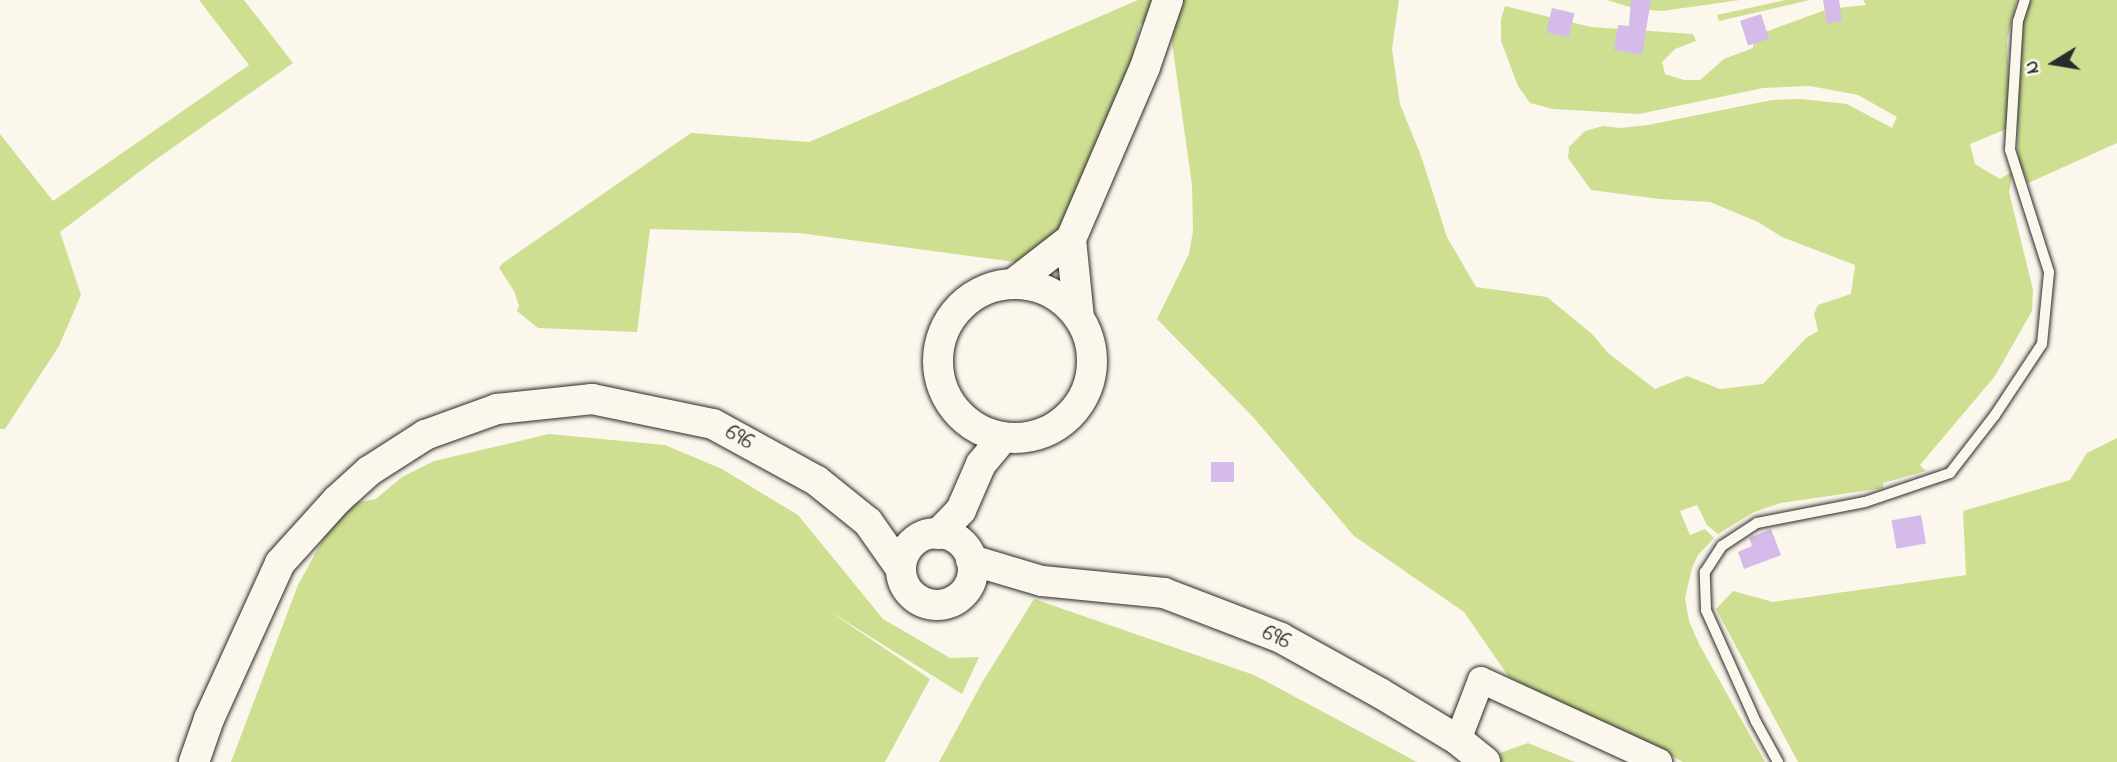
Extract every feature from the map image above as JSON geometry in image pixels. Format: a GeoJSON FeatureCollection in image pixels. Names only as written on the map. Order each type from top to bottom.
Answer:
{"type":"FeatureCollection","features":[{"type":"Feature","properties":{"kind":"main road"},"geometry":{"type":"LineString","coordinates":[[1014,284],[1071,239],[1145,67],[1168,0]]}},
{"type":"Feature","properties":{"kind":"main road"},"geometry":{"type":"LineString","coordinates":[[1071,239],[1079,318]]}},
{"type":"Feature","properties":{"kind":"main road"},"geometry":{"type":"LineString","coordinates":[[960,415],[980,430],[1004,437],[1029,437],[1053,428],[1073,412],[1086,391],[1092,366],[1090,341],[1079,318],[1062,299],[1039,287],[1014,284],[989,288],[967,300],[949,320],[940,344],[939,369],[945,394],[960,415],[981,464]]}},
{"type":"Feature","properties":{"kind":"main road","name":"696"},"geometry":{"type":"LineString","coordinates":[[194,762],[209,719],[280,563],[337,500],[369,471],[425,435],[496,409],[592,399],[713,424],[817,481],[868,522],[901,569],[909,591],[929,604],[953,602],[963,594],[1042,580],[1164,593],[1281,638],[1458,740],[1485,762]]}},
{"type":"Feature","properties":{"kind":"main road"},"geometry":{"type":"LineString","coordinates":[[949,542],[981,464],[1004,437]]}},
{"type":"Feature","properties":{"kind":"main road","name":"696"},"geometry":{"type":"LineString","coordinates":[[868,522],[949,542],[1042,580]]}},
{"type":"Feature","properties":{"kind":"main road"},"geometry":{"type":"LineString","coordinates":[[901,569],[909,548],[949,542]]}},
{"type":"Feature","properties":{"kind":"main road"},"geometry":{"type":"LineString","coordinates":[[949,542],[973,572],[963,594]]}},
{"type":"Feature","properties":{"kind":"street"},"geometry":{"type":"LineString","coordinates":[[1458,740],[1481,680],[1659,762]]}},
{"type":"Feature","properties":{"kind":"lane"},"geometry":{"type":"LineString","coordinates":[[1778,762],[1756,722],[1706,610],[1705,572],[1722,546],[1756,523],[1865,502],[1950,473],[1995,415],[2042,344],[2049,272],[2010,150],[2018,21],[2025,0]]}},
{"type":"Feature","properties":{"kind":"green space"},"geometry":{"type":"Polygon","coordinates":[[[199,0],[244,0],[293,63],[155,160],[60,232],[81,295],[59,346],[5,429],[0,429],[0,134],[53,201],[249,65],[199,0]]]}},
{"type":"Feature","properties":{"kind":"green space"},"geometry":{"type":"Polygon","coordinates":[[[1138,0],[1165,0],[1164,32],[1140,23],[1111,171],[1074,270],[799,233],[650,229],[637,332],[538,328],[517,311],[519,306],[514,291],[499,268],[503,263],[691,133],[809,142],[1138,0]]]}},
{"type":"Feature","properties":{"kind":"green space"},"geometry":{"type":"Polygon","coordinates":[[[1176,0],[1399,0],[1392,49],[1400,104],[1421,156],[1447,237],[1476,287],[1547,297],[1592,334],[1608,353],[1655,389],[1687,376],[1720,389],[1763,384],[1806,338],[1818,331],[1814,314],[1818,305],[1851,294],[1855,265],[1782,237],[1758,222],[1710,202],[1591,190],[1568,158],[1569,147],[1585,131],[1603,126],[1620,128],[1648,125],[1772,100],[1801,99],[1847,104],[1892,128],[1897,117],[1858,95],[1810,86],[1763,88],[1639,114],[1553,109],[1530,103],[1518,86],[1501,41],[1501,19],[1505,6],[1591,27],[1693,34],[1696,41],[1675,49],[1662,62],[1665,74],[1684,80],[1700,80],[1724,59],[1753,48],[1754,36],[1828,9],[1866,5],[1863,0],[2017,0],[2007,40],[2011,127],[1970,144],[1975,164],[2000,179],[2013,171],[2009,192],[2033,290],[2032,311],[1995,376],[1920,465],[1926,471],[1883,483],[1883,488],[1781,503],[1754,512],[1718,534],[1707,525],[1697,505],[1680,511],[1690,535],[1705,529],[1714,538],[1698,555],[1692,568],[1685,598],[1689,621],[1699,644],[1765,762],[1683,762],[1639,739],[1594,722],[1509,677],[1464,612],[1354,536],[1253,417],[1157,319],[1189,254],[1193,231],[1192,185],[1172,43],[1176,0]]]}},
{"type":"Feature","properties":{"kind":"green space"},"geometry":{"type":"Polygon","coordinates":[[[1607,0],[1740,0],[1662,11],[1636,9],[1607,0]]]}},
{"type":"Feature","properties":{"kind":"green space"},"geometry":{"type":"Polygon","coordinates":[[[1786,0],[1810,0],[1719,21],[1717,15],[1786,0]]]}},
{"type":"Feature","properties":{"kind":"green space"},"geometry":{"type":"Polygon","coordinates":[[[2027,0],[2117,0],[2117,143],[2028,183],[2018,161],[2017,85],[2018,40],[2027,0]]]}},
{"type":"Feature","properties":{"kind":"green space"},"geometry":{"type":"Polygon","coordinates":[[[549,434],[665,445],[722,469],[798,515],[883,619],[950,658],[979,657],[962,694],[826,609],[930,679],[885,762],[231,762],[298,585],[323,539],[350,504],[376,499],[402,477],[434,461],[549,434]]]}},
{"type":"Feature","properties":{"kind":"green space"},"geometry":{"type":"Polygon","coordinates":[[[2117,438],[2117,762],[1798,762],[1716,609],[1733,591],[1773,602],[1966,575],[1963,511],[2070,480],[2087,453],[2117,438]]]}},
{"type":"Feature","properties":{"kind":"green space"},"geometry":{"type":"Polygon","coordinates":[[[1034,599],[1254,675],[1417,762],[939,762],[983,681],[1034,599]]]}},
{"type":"Feature","properties":{"kind":"green space"},"geometry":{"type":"Polygon","coordinates":[[[1528,743],[1575,762],[1475,762],[1528,743]]]}},
{"type":"Feature","properties":{"kind":"building"},"geometry":{"type":"Polygon","coordinates":[[[1631,0],[1651,0],[1642,55],[1614,50],[1618,25],[1629,26],[1631,0]]]}},
{"type":"Feature","properties":{"kind":"building"},"geometry":{"type":"Polygon","coordinates":[[[1823,0],[1839,0],[1842,21],[1827,24],[1823,0]]]}},
{"type":"Feature","properties":{"kind":"building"},"geometry":{"type":"Polygon","coordinates":[[[1552,8],[1574,13],[1569,38],[1546,32],[1552,8]]]}},
{"type":"Feature","properties":{"kind":"building"},"geometry":{"type":"Polygon","coordinates":[[[1761,14],[1769,39],[1748,46],[1740,21],[1761,14]]]}},
{"type":"Feature","properties":{"kind":"building"},"geometry":{"type":"Polygon","coordinates":[[[1211,462],[1234,462],[1234,482],[1211,482],[1211,462]]]}},
{"type":"Feature","properties":{"kind":"building"},"geometry":{"type":"Polygon","coordinates":[[[1921,515],[1926,544],[1896,549],[1891,520],[1921,515]]]}},
{"type":"Feature","properties":{"kind":"building"},"geometry":{"type":"Polygon","coordinates":[[[1771,529],[1781,555],[1744,569],[1738,552],[1752,546],[1749,538],[1771,529]]]}}]}
